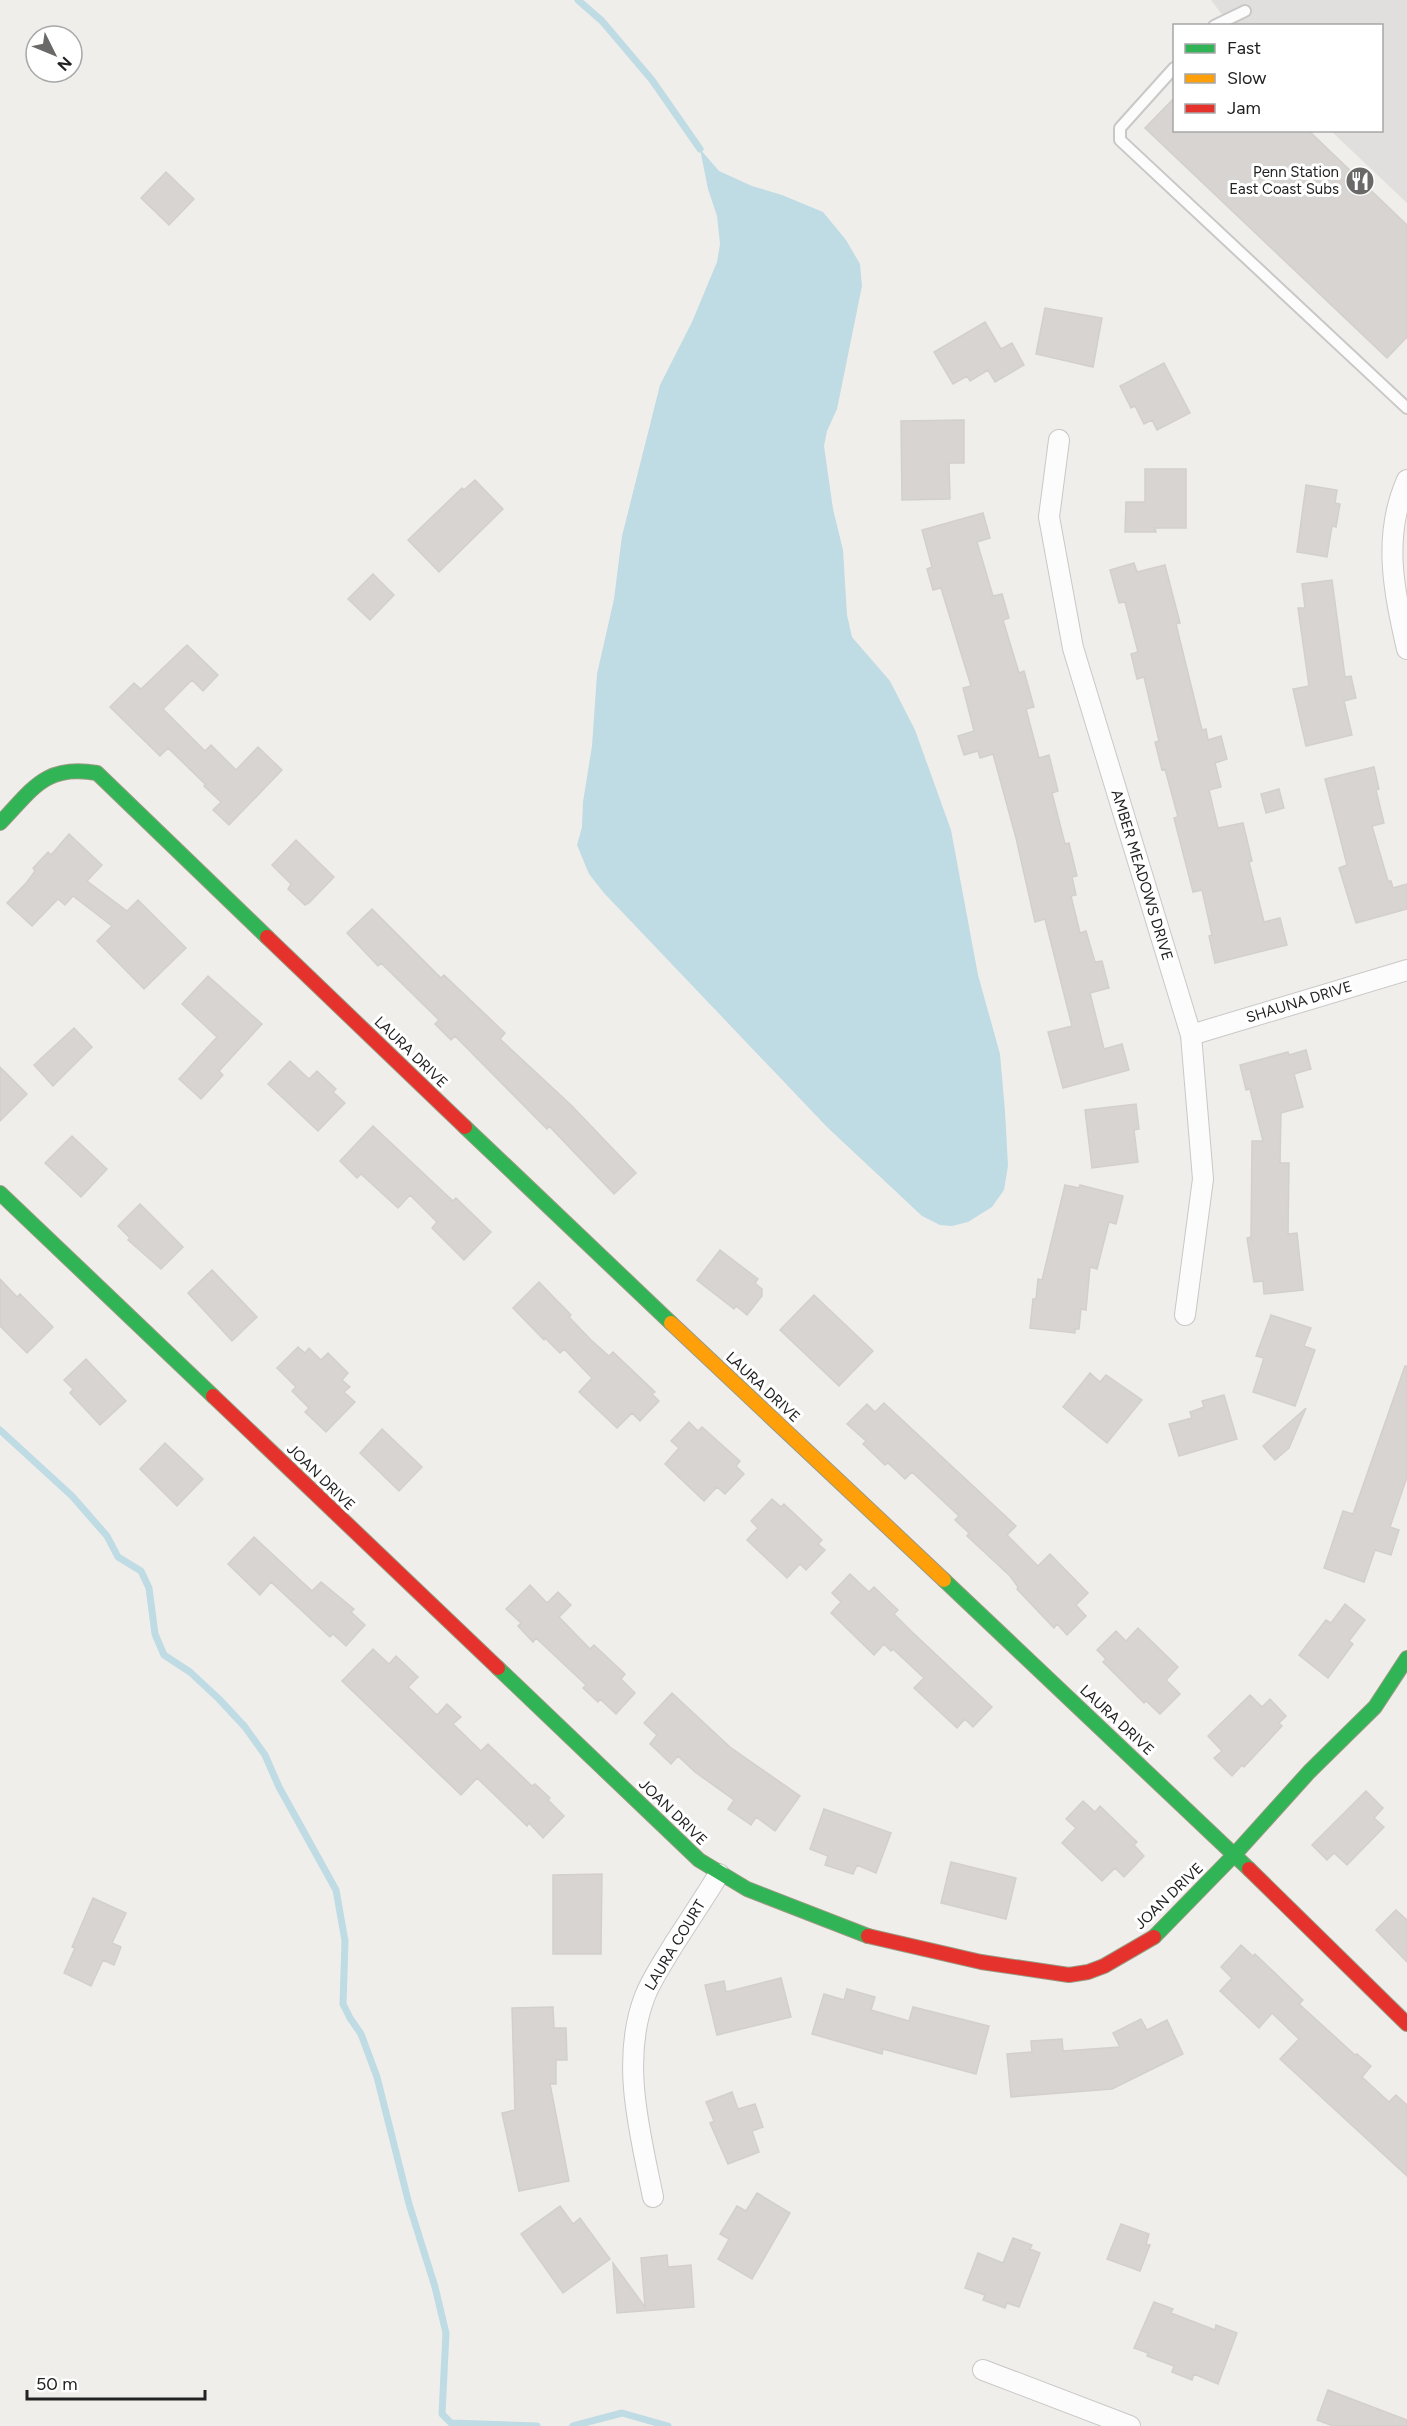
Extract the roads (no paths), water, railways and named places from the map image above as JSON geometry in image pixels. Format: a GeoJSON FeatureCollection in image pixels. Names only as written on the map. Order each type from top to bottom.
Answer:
{"type":"FeatureCollection","features":[{"type":"Feature","properties":{"kind":"street","name":"AMBER MEADOWS DRIVE"},"geometry":{"type":"LineString","coordinates":[[1059,440],[1048,517],[1073,648],[1191,1035],[1203,1179],[1185,1315]]}},
{"type":"Feature","properties":{"kind":"street"},"geometry":{"type":"LineString","coordinates":[[1407,480],[1395,515],[1390,547],[1395,599],[1407,649]]}},
{"type":"Feature","properties":{"kind":"street","name":"LAURA DRIVE"},"geometry":{"type":"LineString","coordinates":[[0,823],[38,786],[58,772],[81,770],[97,773],[581,1238],[1235,1854],[1286,1907],[1407,2024]]}},
{"type":"Feature","properties":{"kind":"street","name":"SHAUNA DRIVE"},"geometry":{"type":"LineString","coordinates":[[1191,1035],[1407,970]]}},
{"type":"Feature","properties":{"kind":"street","name":"JOAN DRIVE"},"geometry":{"type":"LineString","coordinates":[[0,1193],[691,1852],[719,1874],[747,1889],[862,1935],[981,1962],[1070,1975],[1104,1966],[1153,1938],[1235,1854],[1309,1772],[1375,1707],[1407,1658]]}},
{"type":"Feature","properties":{"kind":"street","name":"LAURA COURT"},"geometry":{"type":"LineString","coordinates":[[653,2196],[638,2124],[634,2063],[636,2031],[644,1998],[655,1974],[719,1874]]}},
{"type":"Feature","properties":{"kind":"street"},"geometry":{"type":"LineString","coordinates":[[983,2370],[1130,2426]]}},
{"type":"Feature","properties":{"kind":"lane"},"geometry":{"type":"LineString","coordinates":[[1218,24],[1245,11]]}},
{"type":"Feature","properties":{"kind":"lane"},"geometry":{"type":"LineString","coordinates":[[1173,69],[1120,128],[1120,140],[1407,408]]}},
{"type":"Feature","properties":{"kind":"water"},"geometry":{"type":"Polygon","coordinates":[[[700,149],[719,171],[752,186],[782,195],[823,212],[846,240],[860,264],[862,286],[837,409],[827,431],[824,446],[833,509],[843,550],[847,615],[852,637],[890,681],[915,730],[951,830],[978,975],[1000,1054],[1008,1166],[1004,1190],[992,1207],[968,1222],[952,1226],[940,1225],[922,1216],[827,1127],[604,893],[589,874],[577,845],[582,827],[583,802],[592,746],[597,674],[614,599],[622,536],[660,385],[692,322],[717,262],[720,244],[717,216],[708,189],[700,149]]]}},
{"type":"Feature","properties":{"kind":"waterway"},"geometry":{"type":"LineString","coordinates":[[578,0],[602,21],[652,80],[700,149]]}},
{"type":"Feature","properties":{"kind":"waterway"},"geometry":{"type":"LineString","coordinates":[[0,1430],[72,1496],[107,1536],[118,1557],[141,1571],[149,1588],[155,1634],[164,1655],[190,1672],[219,1699],[245,1727],[265,1755],[279,1787],[336,1890],[345,1941],[343,2004],[361,2034],[377,2077],[409,2204],[435,2287],[446,2333],[442,2414],[451,2423],[537,2426]]}},
{"type":"Feature","properties":{"kind":"waterway"},"geometry":{"type":"LineString","coordinates":[[573,2426],[622,2413],[668,2426]]}},
{"type":"Feature","properties":{"kind":"place","name":"Penn Station East Coast Subs"},"geometry":{"type":"Point","coordinates":[1360,181]}}]}
